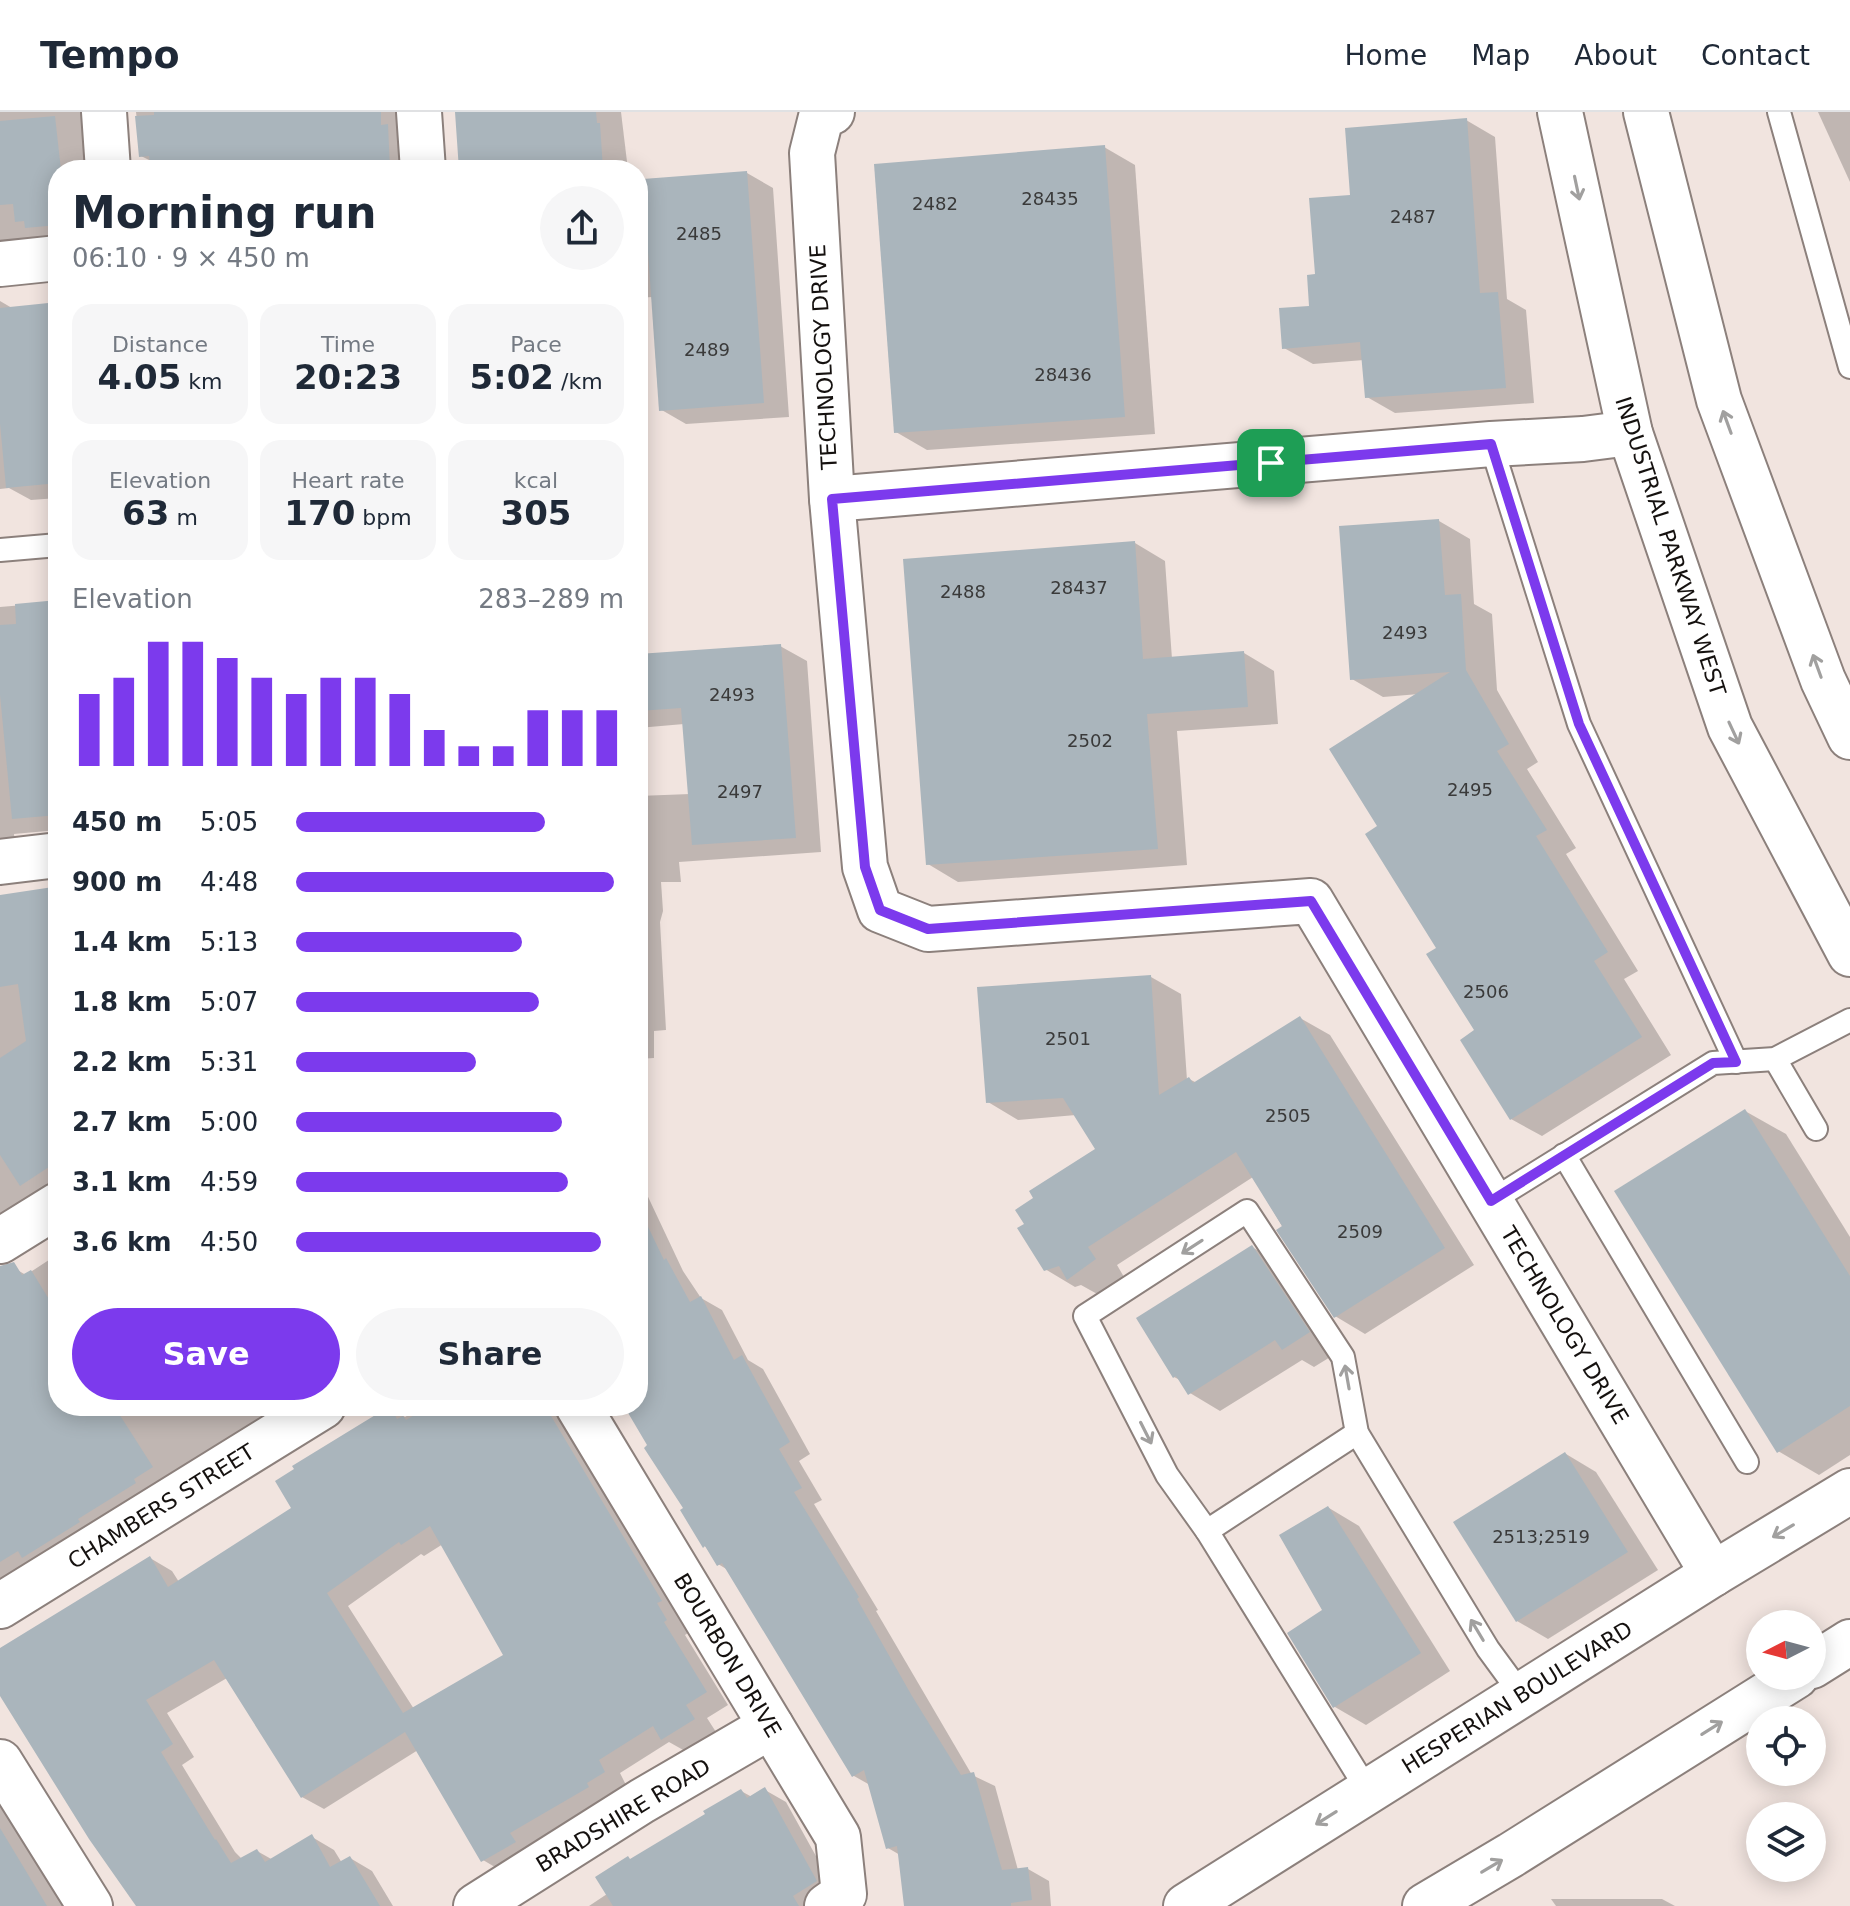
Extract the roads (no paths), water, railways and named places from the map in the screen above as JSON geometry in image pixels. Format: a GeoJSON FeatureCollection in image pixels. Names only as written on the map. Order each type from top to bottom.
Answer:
{"type":"FeatureCollection","features":[{"type":"Feature","properties":{"kind":"street"},"geometry":{"type":"LineString","coordinates":[[104,112],[107,160]]}},
{"type":"Feature","properties":{"kind":"street"},"geometry":{"type":"LineString","coordinates":[[419,112],[422,160]]}},
{"type":"Feature","properties":{"kind":"street","name":"INDUSTRIAL PARKWAY WEST"},"geometry":{"type":"LineString","coordinates":[[1560,112],[1630,433],[1730,727],[1850,954]]}},
{"type":"Feature","properties":{"kind":"street"},"geometry":{"type":"LineString","coordinates":[[1646,112],[1719,400],[1823,680],[1850,737]]}},
{"type":"Feature","properties":{"kind":"street","name":"TECHNOLOGY DRIVE"},"geometry":{"type":"LineString","coordinates":[[827,115],[812,153],[832,499],[865,867],[880,910],[928,929],[1311,901],[1713,1574]]}},
{"type":"Feature","properties":{"kind":"street"},"geometry":{"type":"LineString","coordinates":[[0,264],[48,259]]}},
{"type":"Feature","properties":{"kind":"street"},"geometry":{"type":"LineString","coordinates":[[832,499],[1630,433]]}},
{"type":"Feature","properties":{"kind":"street"},"geometry":{"type":"LineString","coordinates":[[0,862],[48,856]]}},
{"type":"Feature","properties":{"kind":"street"},"geometry":{"type":"LineString","coordinates":[[0,1241],[48,1211]]}},
{"type":"Feature","properties":{"kind":"street","name":"CHAMBERS STREET"},"geometry":{"type":"LineString","coordinates":[[0,1606],[307,1416]]}},
{"type":"Feature","properties":{"kind":"street","name":"BOURBON DRIVE"},"geometry":{"type":"LineString","coordinates":[[584,1416],[838,1837],[844,1894],[827,1906]]}},
{"type":"Feature","properties":{"kind":"street","name":"HESPERIAN BOULEVARD"},"geometry":{"type":"LineString","coordinates":[[1186,1906],[1850,1491]]}},
{"type":"Feature","properties":{"kind":"street"},"geometry":{"type":"LineString","coordinates":[[1826,1657],[1850,1642]]}},
{"type":"Feature","properties":{"kind":"street"},"geometry":{"type":"LineString","coordinates":[[1425,1906],[1774,1690]]}},
{"type":"Feature","properties":{"kind":"street","name":"BRADSHIRE ROAD"},"geometry":{"type":"LineString","coordinates":[[478,1905],[642,1801],[771,1726]]}},
{"type":"Feature","properties":{"kind":"street"},"geometry":{"type":"LineString","coordinates":[[0,1762],[90,1906]]}},
{"type":"Feature","properties":{"kind":"lane"},"geometry":{"type":"LineString","coordinates":[[1779,112],[1850,367]]}},
{"type":"Feature","properties":{"kind":"lane"},"geometry":{"type":"LineString","coordinates":[[1491,444],[1579,724],[1736,1062]]}},
{"type":"Feature","properties":{"kind":"lane"},"geometry":{"type":"LineString","coordinates":[[0,550],[48,546]]}},
{"type":"Feature","properties":{"kind":"lane"},"geometry":{"type":"LineString","coordinates":[[1491,1201],[1713,1063],[1775,1059],[1850,1020]]}},
{"type":"Feature","properties":{"kind":"lane"},"geometry":{"type":"LineString","coordinates":[[1775,1059],[1816,1129]]}},
{"type":"Feature","properties":{"kind":"lane"},"geometry":{"type":"LineString","coordinates":[[1564,1155],[1747,1462]]}},
{"type":"Feature","properties":{"kind":"lane"},"geometry":{"type":"LineString","coordinates":[[1368,1791],[1207,1531],[1167,1475],[1085,1316],[1247,1211],[1343,1357],[1357,1433],[1488,1649],[1521,1694]]}},
{"type":"Feature","properties":{"kind":"lane"},"geometry":{"type":"LineString","coordinates":[[1207,1531],[1357,1433]]}}]}
